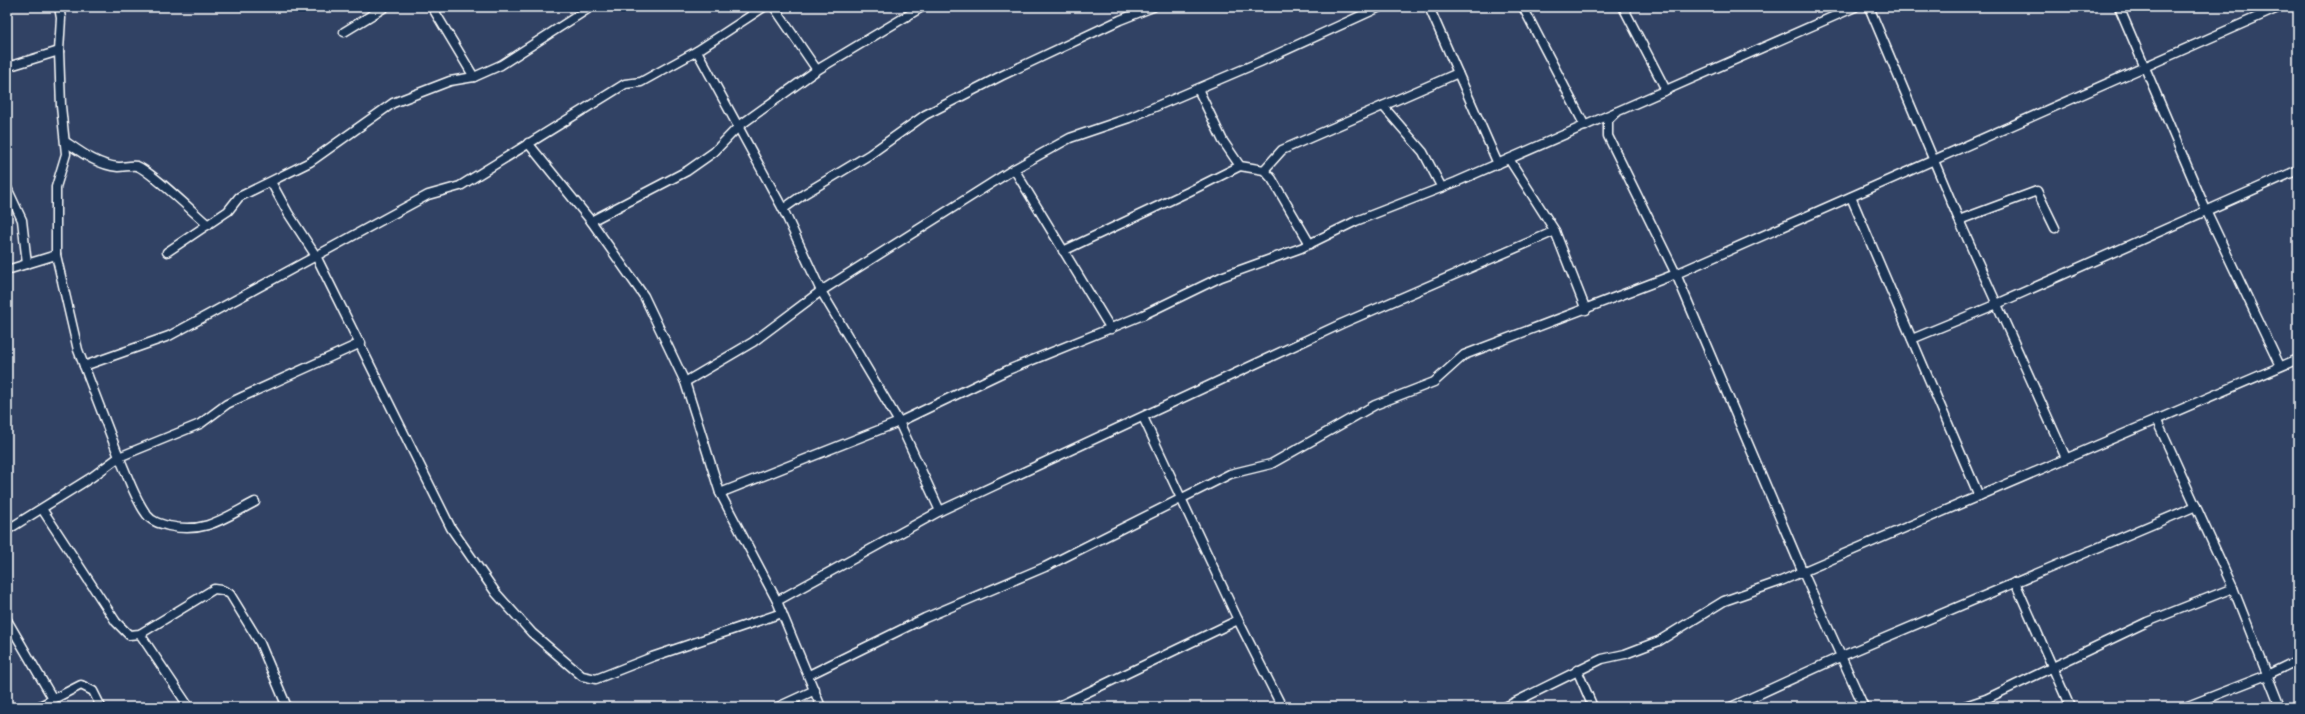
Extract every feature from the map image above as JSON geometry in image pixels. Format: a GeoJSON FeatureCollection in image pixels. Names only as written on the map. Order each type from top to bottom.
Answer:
{"type":"FeatureCollection","features":[{"type":"Feature","properties":{"kind":"street"},"geometry":{"type":"LineString","coordinates":[[58,7],[61,18],[59,51],[61,106],[66,142],[66,154],[56,187],[56,255],[78,350],[119,457],[138,501],[148,516],[159,524],[196,529],[220,521],[255,502]]}},
{"type":"Feature","properties":{"kind":"street"},"geometry":{"type":"LineString","coordinates":[[344,32],[385,7]]}},
{"type":"Feature","properties":{"kind":"street"},"geometry":{"type":"LineString","coordinates":[[432,7],[474,77]]}},
{"type":"Feature","properties":{"kind":"street"},"geometry":{"type":"LineString","coordinates":[[168,252],[228,211],[239,197],[310,162],[393,103],[450,81],[474,77],[501,65],[591,7]]}},
{"type":"Feature","properties":{"kind":"street"},"geometry":{"type":"LineString","coordinates":[[84,366],[169,336],[428,195],[460,186],[528,142],[625,84],[640,82],[697,51],[764,7]]}},
{"type":"Feature","properties":{"kind":"street"},"geometry":{"type":"LineString","coordinates":[[774,7],[817,70]]}},
{"type":"Feature","properties":{"kind":"street"},"geometry":{"type":"LineString","coordinates":[[591,220],[687,171],[714,152],[738,126],[817,70],[922,7]]}},
{"type":"Feature","properties":{"kind":"street"},"geometry":{"type":"LineString","coordinates":[[783,209],[804,194],[869,155],[924,115],[1001,76],[1120,20],[1153,7]]}},
{"type":"Feature","properties":{"kind":"street"},"geometry":{"type":"LineString","coordinates":[[685,382],[753,342],[821,291],[1014,169],[1070,138],[1129,118],[1198,89],[1380,7]]}},
{"type":"Feature","properties":{"kind":"street"},"geometry":{"type":"LineString","coordinates":[[1428,7],[1498,164]]}},
{"type":"Feature","properties":{"kind":"street"},"geometry":{"type":"LineString","coordinates":[[1523,7],[1585,126]]}},
{"type":"Feature","properties":{"kind":"street"},"geometry":{"type":"LineString","coordinates":[[1623,7],[1666,90]]}},
{"type":"Feature","properties":{"kind":"street"},"geometry":{"type":"LineString","coordinates":[[720,493],[899,422],[1008,370],[1111,328],[1221,277],[1310,244],[1356,222],[1442,188],[1666,90],[1838,10],[1854,7]]}},
{"type":"Feature","properties":{"kind":"street"},"geometry":{"type":"LineString","coordinates":[[1869,7],[1959,220],[2066,458]]}},
{"type":"Feature","properties":{"kind":"street"},"geometry":{"type":"LineString","coordinates":[[2119,7],[2146,66],[2206,210],[2280,366]]}},
{"type":"Feature","properties":{"kind":"street"},"geometry":{"type":"LineString","coordinates":[[809,675],[925,618],[1045,567],[1230,474],[1271,464],[1375,405],[1434,382],[1464,355],[1586,310],[1676,274],[2280,7]]}},
{"type":"Feature","properties":{"kind":"street"},"geometry":{"type":"LineString","coordinates":[[7,67],[59,51]]}},
{"type":"Feature","properties":{"kind":"street"},"geometry":{"type":"LineString","coordinates":[[697,51],[783,209],[821,291],[899,422],[940,511]]}},
{"type":"Feature","properties":{"kind":"street"},"geometry":{"type":"LineString","coordinates":[[1264,170],[1282,150],[1458,73]]}},
{"type":"Feature","properties":{"kind":"street"},"geometry":{"type":"LineString","coordinates":[[1198,89],[1223,141],[1240,166]]}},
{"type":"Feature","properties":{"kind":"street"},"geometry":{"type":"LineString","coordinates":[[1383,106],[1423,152],[1442,188]]}},
{"type":"Feature","properties":{"kind":"street"},"geometry":{"type":"LineString","coordinates":[[1616,112],[1608,120],[1608,136],[1676,274],[1802,570],[1864,707]]}},
{"type":"Feature","properties":{"kind":"street"},"geometry":{"type":"LineString","coordinates":[[66,142],[82,154],[103,164],[119,167],[135,166],[149,172],[208,225]]}},
{"type":"Feature","properties":{"kind":"street"},"geometry":{"type":"LineString","coordinates":[[528,142],[591,220],[644,296],[685,382],[720,493],[777,602],[809,675],[821,707]]}},
{"type":"Feature","properties":{"kind":"street"},"geometry":{"type":"LineString","coordinates":[[1509,159],[1555,231],[1586,310]]}},
{"type":"Feature","properties":{"kind":"street"},"geometry":{"type":"LineString","coordinates":[[1063,251],[1240,166],[1264,170],[1272,179],[1310,244]]}},
{"type":"Feature","properties":{"kind":"street"},"geometry":{"type":"LineString","coordinates":[[1014,169],[1111,328]]}},
{"type":"Feature","properties":{"kind":"street"},"geometry":{"type":"LineString","coordinates":[[1912,339],[1997,304],[2298,170]]}},
{"type":"Feature","properties":{"kind":"street"},"geometry":{"type":"LineString","coordinates":[[271,182],[288,213],[316,256],[361,343],[451,528],[496,593],[532,633],[582,676],[596,679],[652,657],[782,614]]}},
{"type":"Feature","properties":{"kind":"street"},"geometry":{"type":"LineString","coordinates":[[7,188],[22,220],[27,264]]}},
{"type":"Feature","properties":{"kind":"street"},"geometry":{"type":"LineString","coordinates":[[1959,220],[2037,191],[2055,228]]}},
{"type":"Feature","properties":{"kind":"street"},"geometry":{"type":"LineString","coordinates":[[1850,197],[1979,496]]}},
{"type":"Feature","properties":{"kind":"street"},"geometry":{"type":"LineString","coordinates":[[777,602],[940,511],[1334,327],[1555,231]]}},
{"type":"Feature","properties":{"kind":"street"},"geometry":{"type":"LineString","coordinates":[[7,270],[56,255]]}},
{"type":"Feature","properties":{"kind":"street"},"geometry":{"type":"LineString","coordinates":[[7,530],[92,477],[119,457],[200,424],[227,404],[361,343]]}},
{"type":"Feature","properties":{"kind":"street"},"geometry":{"type":"LineString","coordinates":[[1505,707],[1577,670],[1602,659],[1625,654],[1659,641],[1724,601],[1979,496],[2298,359]]}},
{"type":"Feature","properties":{"kind":"street"},"geometry":{"type":"LineString","coordinates":[[1143,417],[1238,620],[1281,707]]}},
{"type":"Feature","properties":{"kind":"street"},"geometry":{"type":"LineString","coordinates":[[2156,419],[2233,588],[2280,707]]}},
{"type":"Feature","properties":{"kind":"street"},"geometry":{"type":"LineString","coordinates":[[1731,707],[1842,656],[2196,506]]}},
{"type":"Feature","properties":{"kind":"street"},"geometry":{"type":"LineString","coordinates":[[42,509],[116,622],[129,635],[140,634],[214,589],[222,590],[230,594],[260,643],[287,707]]}},
{"type":"Feature","properties":{"kind":"street"},"geometry":{"type":"LineString","coordinates":[[2015,582],[2054,667],[2070,707]]}},
{"type":"Feature","properties":{"kind":"street"},"geometry":{"type":"LineString","coordinates":[[1962,707],[1986,700],[2147,622],[2233,588]]}},
{"type":"Feature","properties":{"kind":"street"},"geometry":{"type":"LineString","coordinates":[[7,620],[53,699]]}},
{"type":"Feature","properties":{"kind":"street"},"geometry":{"type":"LineString","coordinates":[[1056,707],[1238,620]]}},
{"type":"Feature","properties":{"kind":"street"},"geometry":{"type":"LineString","coordinates":[[140,634],[189,707]]}},
{"type":"Feature","properties":{"kind":"street"},"geometry":{"type":"LineString","coordinates":[[2185,707],[2298,660]]}},
{"type":"Feature","properties":{"kind":"street"},"geometry":{"type":"LineString","coordinates":[[1577,670],[1592,707]]}},
{"type":"Feature","properties":{"kind":"street"},"geometry":{"type":"LineString","coordinates":[[38,707],[81,685],[94,691],[101,707]]}},
{"type":"Feature","properties":{"kind":"street"},"geometry":{"type":"LineString","coordinates":[[778,707],[815,690]]}}]}
